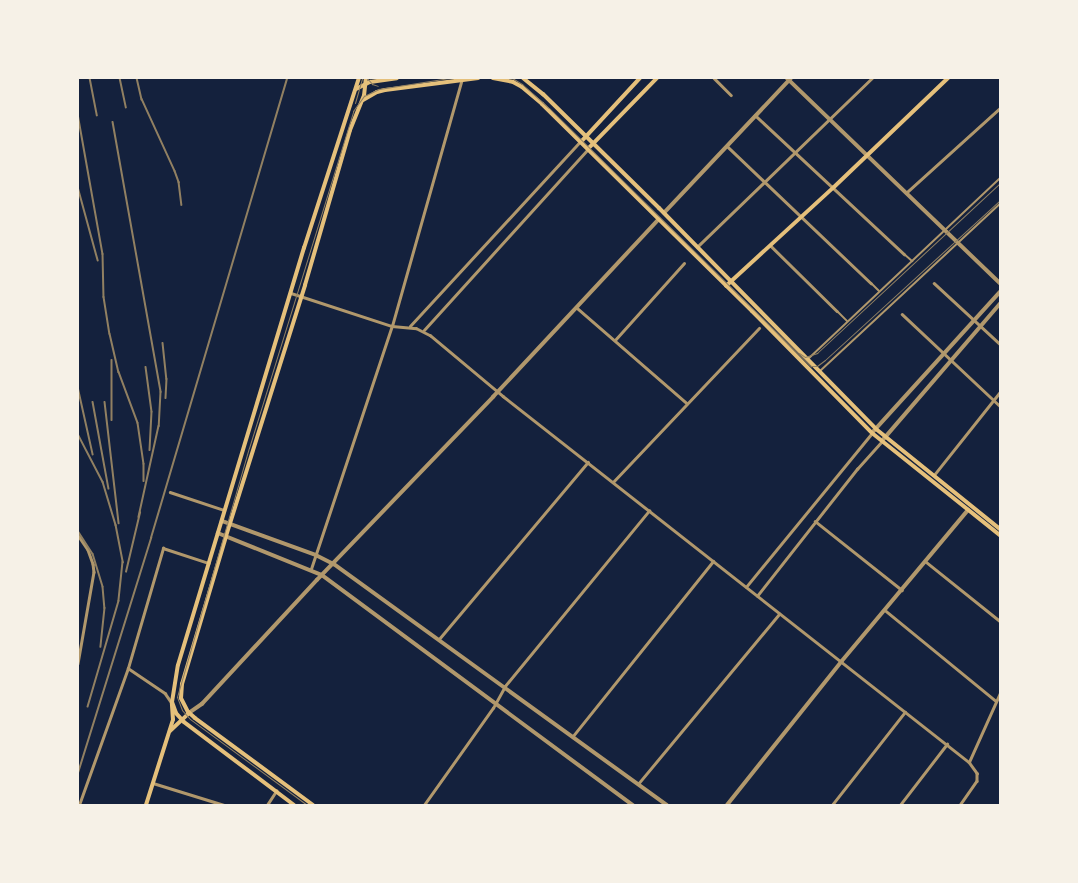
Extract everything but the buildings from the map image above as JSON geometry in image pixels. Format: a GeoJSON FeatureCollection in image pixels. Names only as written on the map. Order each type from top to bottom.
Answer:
{"type":"FeatureCollection","features":[{"type":"Feature","properties":{"kind":"main road"},"geometry":{"type":"LineString","coordinates":[[146,805],[173,720],[172,702],[178,665],[323,184],[359,78]]}},
{"type":"Feature","properties":{"kind":"main road"},"geometry":{"type":"LineString","coordinates":[[313,805],[189,713],[181,698],[182,684],[226,536],[301,296],[350,130],[361,102],[366,78]]}},
{"type":"Feature","properties":{"kind":"main road"},"geometry":{"type":"LineString","coordinates":[[376,78],[382,80]]}},
{"type":"Feature","properties":{"kind":"main road"},"geometry":{"type":"LineString","coordinates":[[356,89],[365,84],[397,78]]}},
{"type":"Feature","properties":{"kind":"main road"},"geometry":{"type":"LineString","coordinates":[[361,102],[370,95],[386,90],[461,79],[478,78]]}},
{"type":"Feature","properties":{"kind":"main road"},"geometry":{"type":"LineString","coordinates":[[493,78],[512,82],[522,87],[581,142],[659,219],[872,433],[1000,535]]}},
{"type":"Feature","properties":{"kind":"main road"},"geometry":{"type":"LineString","coordinates":[[523,78],[543,94],[664,213],[876,429],[1000,529]]}},
{"type":"Feature","properties":{"kind":"main road"},"geometry":{"type":"LineString","coordinates":[[581,142],[640,78]]}},
{"type":"Feature","properties":{"kind":"main road"},"geometry":{"type":"LineString","coordinates":[[588,149],[657,78]]}},
{"type":"Feature","properties":{"kind":"main road"},"geometry":{"type":"LineString","coordinates":[[726,286],[769,244],[833,188],[948,78]]}},
{"type":"Feature","properties":{"kind":"main road"},"geometry":{"type":"LineString","coordinates":[[659,219],[664,213]]}},
{"type":"Feature","properties":{"kind":"main road"},"geometry":{"type":"LineString","coordinates":[[172,702],[182,720],[294,805]]}},
{"type":"Feature","properties":{"kind":"main road"},"geometry":{"type":"LineString","coordinates":[[169,732],[189,713]]}},
{"type":"Feature","properties":{"kind":"street"},"geometry":{"type":"LineString","coordinates":[[714,78],[731,95]]}},
{"type":"Feature","properties":{"kind":"street"},"geometry":{"type":"LineString","coordinates":[[697,247],[872,78]]}},
{"type":"Feature","properties":{"kind":"street"},"geometry":{"type":"LineString","coordinates":[[311,569],[392,326],[461,79]]}},
{"type":"Feature","properties":{"kind":"street"},"geometry":{"type":"LineString","coordinates":[[664,213],[789,79],[1000,283]]}},
{"type":"Feature","properties":{"kind":"street"},"geometry":{"type":"LineString","coordinates":[[906,193],[1000,108]]}},
{"type":"Feature","properties":{"kind":"street"},"geometry":{"type":"LineString","coordinates":[[755,115],[912,261]]}},
{"type":"Feature","properties":{"kind":"street"},"geometry":{"type":"LineString","coordinates":[[410,326],[581,142]]}},
{"type":"Feature","properties":{"kind":"street"},"geometry":{"type":"LineString","coordinates":[[727,145],[879,291]]}},
{"type":"Feature","properties":{"kind":"street"},"geometry":{"type":"LineString","coordinates":[[424,330],[588,149]]}},
{"type":"Feature","properties":{"kind":"street"},"geometry":{"type":"LineString","coordinates":[[807,360],[1000,178]]}},
{"type":"Feature","properties":{"kind":"street"},"geometry":{"type":"LineString","coordinates":[[819,371],[1000,204]]}},
{"type":"Feature","properties":{"kind":"street"},"geometry":{"type":"LineString","coordinates":[[189,713],[202,704],[322,575],[498,392],[659,219]]}},
{"type":"Feature","properties":{"kind":"street"},"geometry":{"type":"LineString","coordinates":[[769,244],[847,321]]}},
{"type":"Feature","properties":{"kind":"street"},"geometry":{"type":"LineString","coordinates":[[615,340],[684,264]]}},
{"type":"Feature","properties":{"kind":"street"},"geometry":{"type":"LineString","coordinates":[[934,283],[1000,344]]}},
{"type":"Feature","properties":{"kind":"street"},"geometry":{"type":"LineString","coordinates":[[746,587],[872,433],[1000,292]]}},
{"type":"Feature","properties":{"kind":"street"},"geometry":{"type":"LineString","coordinates":[[291,293],[392,326],[410,326],[424,330],[498,392],[969,762],[976,770],[978,777],[975,785],[960,805]]}},
{"type":"Feature","properties":{"kind":"street"},"geometry":{"type":"LineString","coordinates":[[757,596],[856,469],[886,437],[1000,304]]}},
{"type":"Feature","properties":{"kind":"street"},"geometry":{"type":"LineString","coordinates":[[576,307],[687,403]]}},
{"type":"Feature","properties":{"kind":"street"},"geometry":{"type":"LineString","coordinates":[[902,314],[1000,406]]}},
{"type":"Feature","properties":{"kind":"street"},"geometry":{"type":"LineString","coordinates":[[613,482],[759,328]]}},
{"type":"Feature","properties":{"kind":"street"},"geometry":{"type":"LineString","coordinates":[[934,475],[1000,392]]}},
{"type":"Feature","properties":{"kind":"street"},"geometry":{"type":"LineString","coordinates":[[439,639],[588,462]]}},
{"type":"Feature","properties":{"kind":"street"},"geometry":{"type":"LineString","coordinates":[[170,492],[225,511]]}},
{"type":"Feature","properties":{"kind":"street"},"geometry":{"type":"LineString","coordinates":[[727,805],[842,662],[886,611],[971,506]]}},
{"type":"Feature","properties":{"kind":"street"},"geometry":{"type":"LineString","coordinates":[[424,805],[495,703],[505,686],[649,511]]}},
{"type":"Feature","properties":{"kind":"street"},"geometry":{"type":"LineString","coordinates":[[222,521],[316,555],[334,564],[505,686],[667,805]]}},
{"type":"Feature","properties":{"kind":"street"},"geometry":{"type":"LineString","coordinates":[[815,521],[902,591]]}},
{"type":"Feature","properties":{"kind":"street"},"geometry":{"type":"LineString","coordinates":[[218,533],[311,569],[322,575],[633,805]]}},
{"type":"Feature","properties":{"kind":"street"},"geometry":{"type":"LineString","coordinates":[[78,535],[88,550],[94,572],[78,664]]}},
{"type":"Feature","properties":{"kind":"street"},"geometry":{"type":"LineString","coordinates":[[79,805],[128,668],[163,548],[209,563]]}},
{"type":"Feature","properties":{"kind":"street"},"geometry":{"type":"LineString","coordinates":[[573,736],[713,561]]}},
{"type":"Feature","properties":{"kind":"street"},"geometry":{"type":"LineString","coordinates":[[926,561],[1000,621]]}},
{"type":"Feature","properties":{"kind":"street"},"geometry":{"type":"LineString","coordinates":[[886,611],[996,701]]}},
{"type":"Feature","properties":{"kind":"street"},"geometry":{"type":"LineString","coordinates":[[638,784],[780,614]]}},
{"type":"Feature","properties":{"kind":"street"},"geometry":{"type":"LineString","coordinates":[[128,668],[164,693],[172,702]]}},
{"type":"Feature","properties":{"kind":"street"},"geometry":{"type":"LineString","coordinates":[[969,762],[1000,693]]}},
{"type":"Feature","properties":{"kind":"street"},"geometry":{"type":"LineString","coordinates":[[832,805],[905,712]]}},
{"type":"Feature","properties":{"kind":"street"},"geometry":{"type":"LineString","coordinates":[[900,805],[947,744]]}},
{"type":"Feature","properties":{"kind":"street"},"geometry":{"type":"LineString","coordinates":[[153,783],[224,805]]}},
{"type":"Feature","properties":{"kind":"street"},"geometry":{"type":"LineString","coordinates":[[267,805],[276,791]]}},
{"type":"Feature","properties":{"kind":"tram line"},"geometry":{"type":"LineString","coordinates":[[355,103],[362,78]]}},
{"type":"Feature","properties":{"kind":"tram line"},"geometry":{"type":"LineString","coordinates":[[367,78],[372,84],[378,86]]}},
{"type":"Feature","properties":{"kind":"tram line"},"geometry":{"type":"LineString","coordinates":[[307,805],[190,719],[182,710],[177,697],[249,448],[353,111],[364,96],[379,89],[449,78]]}},
{"type":"Feature","properties":{"kind":"tram line"},"geometry":{"type":"LineString","coordinates":[[512,78],[522,84],[549,108],[811,366],[817,366],[825,360],[1000,200]]}},
{"type":"Feature","properties":{"kind":"tram line"},"geometry":{"type":"LineString","coordinates":[[799,353],[805,357],[817,353],[1000,183]]}},
{"type":"Feature","properties":{"kind":"railway"},"geometry":{"type":"LineString","coordinates":[[90,78],[97,115]]}},
{"type":"Feature","properties":{"kind":"railway"},"geometry":{"type":"LineString","coordinates":[[120,78],[126,107]]}},
{"type":"Feature","properties":{"kind":"railway"},"geometry":{"type":"LineString","coordinates":[[137,78],[142,99],[179,182],[182,205]]}},
{"type":"Feature","properties":{"kind":"railway"},"geometry":{"type":"LineString","coordinates":[[78,773],[151,538],[287,78]]}},
{"type":"Feature","properties":{"kind":"railway"},"geometry":{"type":"LineString","coordinates":[[78,114],[103,254],[104,297],[110,334],[119,372],[138,423],[144,464],[144,481]]}},
{"type":"Feature","properties":{"kind":"railway"},"geometry":{"type":"LineString","coordinates":[[113,122],[161,392],[159,426],[139,517]]}},
{"type":"Feature","properties":{"kind":"railway"},"geometry":{"type":"LineString","coordinates":[[78,187],[98,260]]}},
{"type":"Feature","properties":{"kind":"railway"},"geometry":{"type":"LineString","coordinates":[[163,343],[167,379],[166,398]]}},
{"type":"Feature","properties":{"kind":"railway"},"geometry":{"type":"LineString","coordinates":[[112,360],[112,420]]}},
{"type":"Feature","properties":{"kind":"railway"},"geometry":{"type":"LineString","coordinates":[[146,367],[152,412],[150,450]]}},
{"type":"Feature","properties":{"kind":"railway"},"geometry":{"type":"LineString","coordinates":[[78,387],[93,454]]}},
{"type":"Feature","properties":{"kind":"railway"},"geometry":{"type":"LineString","coordinates":[[93,402],[109,489]]}},
{"type":"Feature","properties":{"kind":"railway"},"geometry":{"type":"LineString","coordinates":[[105,402],[119,523]]}},
{"type":"Feature","properties":{"kind":"railway"},"geometry":{"type":"LineString","coordinates":[[78,434],[103,482],[116,525],[123,562],[119,601],[88,707]]}},
{"type":"Feature","properties":{"kind":"railway"},"geometry":{"type":"LineString","coordinates":[[126,572],[140,513]]}},
{"type":"Feature","properties":{"kind":"railway"},"geometry":{"type":"LineString","coordinates":[[78,531],[93,554],[103,587],[105,608],[101,647]]}}]}
